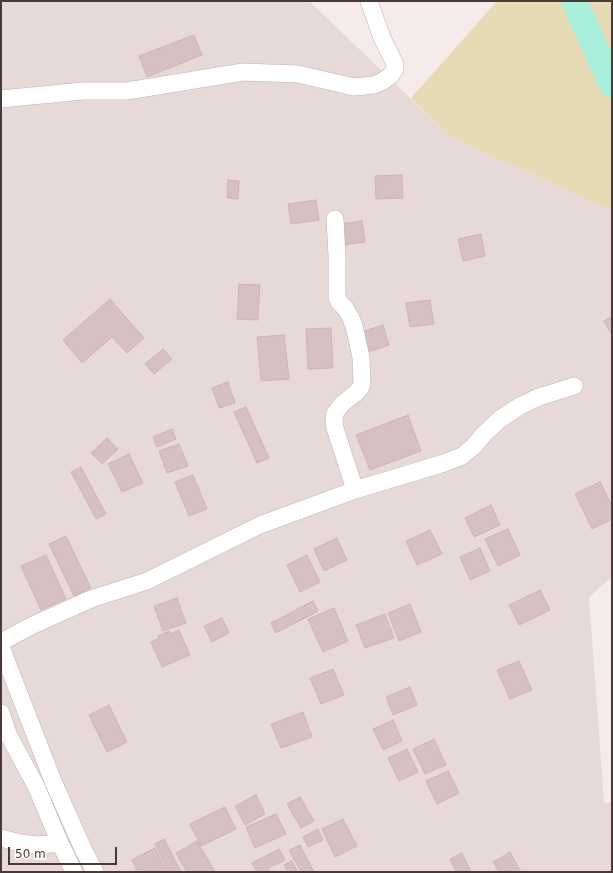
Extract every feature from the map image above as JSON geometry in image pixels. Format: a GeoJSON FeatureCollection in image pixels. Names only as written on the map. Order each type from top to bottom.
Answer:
{"type":"FeatureCollection","features":[{"type":"Feature","properties":{"kind":"street"},"geometry":{"type":"LineString","coordinates":[[1,99],[83,91],[126,91],[243,72],[298,74],[354,87],[374,85],[391,75],[395,69],[395,64],[382,38],[369,1]]}},
{"type":"Feature","properties":{"kind":"street"},"geometry":{"type":"LineString","coordinates":[[335,219],[337,296],[339,302],[351,318],[354,326],[361,357],[362,383],[357,392],[341,405],[335,413],[334,420],[335,428],[355,490]]}},
{"type":"Feature","properties":{"kind":"street"},"geometry":{"type":"LineString","coordinates":[[1,642],[31,626],[91,599],[147,581],[260,525],[355,490],[444,463],[462,456],[474,446],[500,419],[520,406],[538,397],[574,386]]}},
{"type":"Feature","properties":{"kind":"street"},"geometry":{"type":"LineString","coordinates":[[1,647],[53,781],[95,872]]}},
{"type":"Feature","properties":{"kind":"street"},"geometry":{"type":"LineString","coordinates":[[1,713],[9,736],[36,786],[74,872]]}},
{"type":"Feature","properties":{"kind":"street"},"geometry":{"type":"LineString","coordinates":[[1,752],[9,736]]}},
{"type":"Feature","properties":{"kind":"street"},"geometry":{"type":"LineString","coordinates":[[1,838],[20,843],[37,845],[60,843]]}},
{"type":"Feature","properties":{"kind":"shaded area"},"geometry":{"type":"Polygon","coordinates":[[[1,1],[309,1],[451,137],[612,211],[612,577],[589,597],[604,802],[612,803],[612,872],[1,872],[1,1]]]}},
{"type":"Feature","properties":{"kind":"shaded area"},"geometry":{"type":"Polygon","coordinates":[[[497,1],[612,1],[612,211],[451,137],[411,98],[497,1]]]}},
{"type":"Feature","properties":{"kind":"building"},"geometry":{"type":"Polygon","coordinates":[[[194,35],[202,55],[147,77],[139,56],[194,35]]]}},
{"type":"Feature","properties":{"kind":"building"},"geometry":{"type":"Polygon","coordinates":[[[402,175],[403,198],[376,199],[375,176],[402,175]]]}},
{"type":"Feature","properties":{"kind":"building"},"geometry":{"type":"Polygon","coordinates":[[[228,180],[239,181],[238,199],[227,198],[228,180]]]}},
{"type":"Feature","properties":{"kind":"building"},"geometry":{"type":"Polygon","coordinates":[[[316,200],[319,220],[291,224],[288,204],[316,200]]]}},
{"type":"Feature","properties":{"kind":"building"},"geometry":{"type":"Polygon","coordinates":[[[362,221],[365,242],[341,245],[339,224],[362,221]]]}},
{"type":"Feature","properties":{"kind":"building"},"geometry":{"type":"Polygon","coordinates":[[[481,234],[485,256],[463,261],[458,239],[481,234]]]}},
{"type":"Feature","properties":{"kind":"building"},"geometry":{"type":"Polygon","coordinates":[[[239,284],[260,285],[258,320],[237,319],[239,284]]]}},
{"type":"Feature","properties":{"kind":"building"},"geometry":{"type":"Polygon","coordinates":[[[110,299],[144,338],[127,353],[112,337],[82,363],[63,340],[110,299]]]}},
{"type":"Feature","properties":{"kind":"building"},"geometry":{"type":"Polygon","coordinates":[[[430,300],[434,324],[410,327],[406,303],[430,300]]]}},
{"type":"Feature","properties":{"kind":"building"},"geometry":{"type":"Polygon","coordinates":[[[612,316],[612,335],[604,321],[612,316]]]}},
{"type":"Feature","properties":{"kind":"building"},"geometry":{"type":"Polygon","coordinates":[[[383,325],[389,345],[365,353],[358,333],[383,325]]]}},
{"type":"Feature","properties":{"kind":"building"},"geometry":{"type":"Polygon","coordinates":[[[331,328],[333,368],[308,369],[306,329],[331,328]]]}},
{"type":"Feature","properties":{"kind":"building"},"geometry":{"type":"Polygon","coordinates":[[[284,335],[289,379],[261,381],[257,337],[284,335]]]}},
{"type":"Feature","properties":{"kind":"building"},"geometry":{"type":"Polygon","coordinates":[[[163,349],[172,359],[154,374],[145,364],[163,349]]]}},
{"type":"Feature","properties":{"kind":"building"},"geometry":{"type":"Polygon","coordinates":[[[228,382],[235,403],[219,408],[212,388],[228,382]]]}},
{"type":"Feature","properties":{"kind":"building"},"geometry":{"type":"Polygon","coordinates":[[[246,407],[269,458],[257,463],[234,412],[246,407]]]}},
{"type":"Feature","properties":{"kind":"building"},"geometry":{"type":"Polygon","coordinates":[[[408,415],[421,451],[370,470],[356,435],[408,415]]]}},
{"type":"Feature","properties":{"kind":"building"},"geometry":{"type":"Polygon","coordinates":[[[172,429],[176,439],[157,447],[153,437],[172,429]]]}},
{"type":"Feature","properties":{"kind":"building"},"geometry":{"type":"Polygon","coordinates":[[[107,438],[118,449],[102,464],[91,453],[107,438]]]}},
{"type":"Feature","properties":{"kind":"building"},"geometry":{"type":"Polygon","coordinates":[[[179,444],[188,466],[167,473],[159,451],[179,444]]]}},
{"type":"Feature","properties":{"kind":"building"},"geometry":{"type":"Polygon","coordinates":[[[129,454],[143,483],[122,492],[108,464],[129,454]]]}},
{"type":"Feature","properties":{"kind":"building"},"geometry":{"type":"Polygon","coordinates":[[[81,467],[106,514],[96,519],[71,472],[81,467]]]}},
{"type":"Feature","properties":{"kind":"building"},"geometry":{"type":"Polygon","coordinates":[[[193,475],[207,509],[189,516],[175,482],[193,475]]]}},
{"type":"Feature","properties":{"kind":"building"},"geometry":{"type":"Polygon","coordinates":[[[600,482],[612,506],[612,519],[592,529],[575,494],[600,482]]]}},
{"type":"Feature","properties":{"kind":"building"},"geometry":{"type":"Polygon","coordinates":[[[491,505],[500,525],[474,537],[465,518],[491,505]]]}},
{"type":"Feature","properties":{"kind":"building"},"geometry":{"type":"Polygon","coordinates":[[[508,529],[520,555],[498,566],[485,539],[508,529]]]}},
{"type":"Feature","properties":{"kind":"building"},"geometry":{"type":"Polygon","coordinates":[[[430,530],[442,554],[417,565],[406,541],[430,530]]]}},
{"type":"Feature","properties":{"kind":"building"},"geometry":{"type":"Polygon","coordinates":[[[66,536],[91,588],[74,596],[49,544],[66,536]]]}},
{"type":"Feature","properties":{"kind":"building"},"geometry":{"type":"Polygon","coordinates":[[[337,538],[347,560],[324,571],[314,549],[337,538]]]}},
{"type":"Feature","properties":{"kind":"building"},"geometry":{"type":"Polygon","coordinates":[[[480,548],[490,571],[470,580],[460,557],[480,548]]]}},
{"type":"Feature","properties":{"kind":"building"},"geometry":{"type":"Polygon","coordinates":[[[46,555],[66,599],[41,610],[21,566],[46,555]]]}},
{"type":"Feature","properties":{"kind":"building"},"geometry":{"type":"Polygon","coordinates":[[[307,555],[320,582],[300,592],[287,565],[307,555]]]}},
{"type":"Feature","properties":{"kind":"building"},"geometry":{"type":"Polygon","coordinates":[[[540,590],[550,610],[519,625],[509,605],[540,590]]]}},
{"type":"Feature","properties":{"kind":"building"},"geometry":{"type":"Polygon","coordinates":[[[177,598],[186,623],[163,631],[154,606],[177,598]]]}},
{"type":"Feature","properties":{"kind":"building"},"geometry":{"type":"Polygon","coordinates":[[[313,601],[318,611],[276,633],[271,623],[313,601]]]}},
{"type":"Feature","properties":{"kind":"building"},"geometry":{"type":"Polygon","coordinates":[[[410,604],[421,632],[399,641],[388,613],[410,604]]]}},
{"type":"Feature","properties":{"kind":"building"},"geometry":{"type":"Polygon","coordinates":[[[334,608],[348,641],[323,652],[308,619],[334,608]]]}},
{"type":"Feature","properties":{"kind":"building"},"geometry":{"type":"Polygon","coordinates":[[[385,614],[394,638],[365,648],[356,625],[385,614]]]}},
{"type":"Feature","properties":{"kind":"building"},"geometry":{"type":"Polygon","coordinates":[[[222,618],[229,633],[212,642],[204,626],[222,618]]]}},
{"type":"Feature","properties":{"kind":"building"},"geometry":{"type":"Polygon","coordinates":[[[179,630],[190,655],[162,667],[151,642],[159,638],[158,636],[169,631],[171,634],[179,630]]]}},
{"type":"Feature","properties":{"kind":"building"},"geometry":{"type":"Polygon","coordinates":[[[519,661],[532,690],[510,699],[497,670],[519,661]]]}},
{"type":"Feature","properties":{"kind":"building"},"geometry":{"type":"Polygon","coordinates":[[[333,669],[344,695],[321,704],[310,678],[333,669]]]}},
{"type":"Feature","properties":{"kind":"building"},"geometry":{"type":"Polygon","coordinates":[[[410,687],[417,705],[393,715],[386,697],[410,687]]]}},
{"type":"Feature","properties":{"kind":"building"},"geometry":{"type":"Polygon","coordinates":[[[109,705],[127,742],[107,752],[89,715],[109,705]]]}},
{"type":"Feature","properties":{"kind":"building"},"geometry":{"type":"Polygon","coordinates":[[[303,712],[312,737],[281,748],[271,724],[303,712]]]}},
{"type":"Feature","properties":{"kind":"building"},"geometry":{"type":"Polygon","coordinates":[[[393,720],[402,741],[383,750],[373,729],[393,720]]]}},
{"type":"Feature","properties":{"kind":"building"},"geometry":{"type":"Polygon","coordinates":[[[434,739],[446,765],[425,774],[413,749],[434,739]]]}},
{"type":"Feature","properties":{"kind":"building"},"geometry":{"type":"Polygon","coordinates":[[[407,749],[418,772],[399,781],[388,758],[407,749]]]}},
{"type":"Feature","properties":{"kind":"building"},"geometry":{"type":"Polygon","coordinates":[[[448,771],[459,793],[437,804],[426,781],[448,771]]]}},
{"type":"Feature","properties":{"kind":"building"},"geometry":{"type":"Polygon","coordinates":[[[256,795],[265,814],[245,825],[235,806],[256,795]]]}},
{"type":"Feature","properties":{"kind":"building"},"geometry":{"type":"Polygon","coordinates":[[[300,797],[314,821],[301,828],[287,804],[300,797]]]}},
{"type":"Feature","properties":{"kind":"building"},"geometry":{"type":"Polygon","coordinates":[[[225,807],[236,829],[201,846],[190,824],[225,807]]]}},
{"type":"Feature","properties":{"kind":"building"},"geometry":{"type":"Polygon","coordinates":[[[276,814],[286,834],[255,848],[246,827],[276,814]]]}},
{"type":"Feature","properties":{"kind":"building"},"geometry":{"type":"Polygon","coordinates":[[[343,819],[357,846],[335,857],[322,829],[343,819]]]}},
{"type":"Feature","properties":{"kind":"building"},"geometry":{"type":"Polygon","coordinates":[[[318,829],[323,840],[308,847],[303,837],[318,829]]]}},
{"type":"Feature","properties":{"kind":"building"},"geometry":{"type":"Polygon","coordinates":[[[164,839],[181,872],[169,872],[155,844],[164,839]]]}},
{"type":"Feature","properties":{"kind":"building"},"geometry":{"type":"Polygon","coordinates":[[[197,841],[215,872],[187,872],[176,853],[197,841]]]}},
{"type":"Feature","properties":{"kind":"building"},"geometry":{"type":"Polygon","coordinates":[[[300,845],[314,872],[301,872],[289,850],[300,845]]]}},
{"type":"Feature","properties":{"kind":"building"},"geometry":{"type":"Polygon","coordinates":[[[155,848],[167,872],[138,872],[132,860],[155,848]]]}},
{"type":"Feature","properties":{"kind":"building"},"geometry":{"type":"Polygon","coordinates":[[[279,849],[285,860],[268,868],[270,872],[257,872],[252,863],[279,849]]]}},
{"type":"Feature","properties":{"kind":"building"},"geometry":{"type":"Polygon","coordinates":[[[510,852],[521,872],[499,872],[493,862],[510,852]]]}},
{"type":"Feature","properties":{"kind":"building"},"geometry":{"type":"Polygon","coordinates":[[[462,853],[471,872],[456,872],[450,859],[462,853]]]}},
{"type":"Feature","properties":{"kind":"building"},"geometry":{"type":"Polygon","coordinates":[[[292,861],[298,872],[288,872],[284,865],[292,861]]]}},
{"type":"Feature","properties":{"kind":"waterway"},"geometry":{"type":"LineString","coordinates":[[574,1],[612,84]]}}]}
